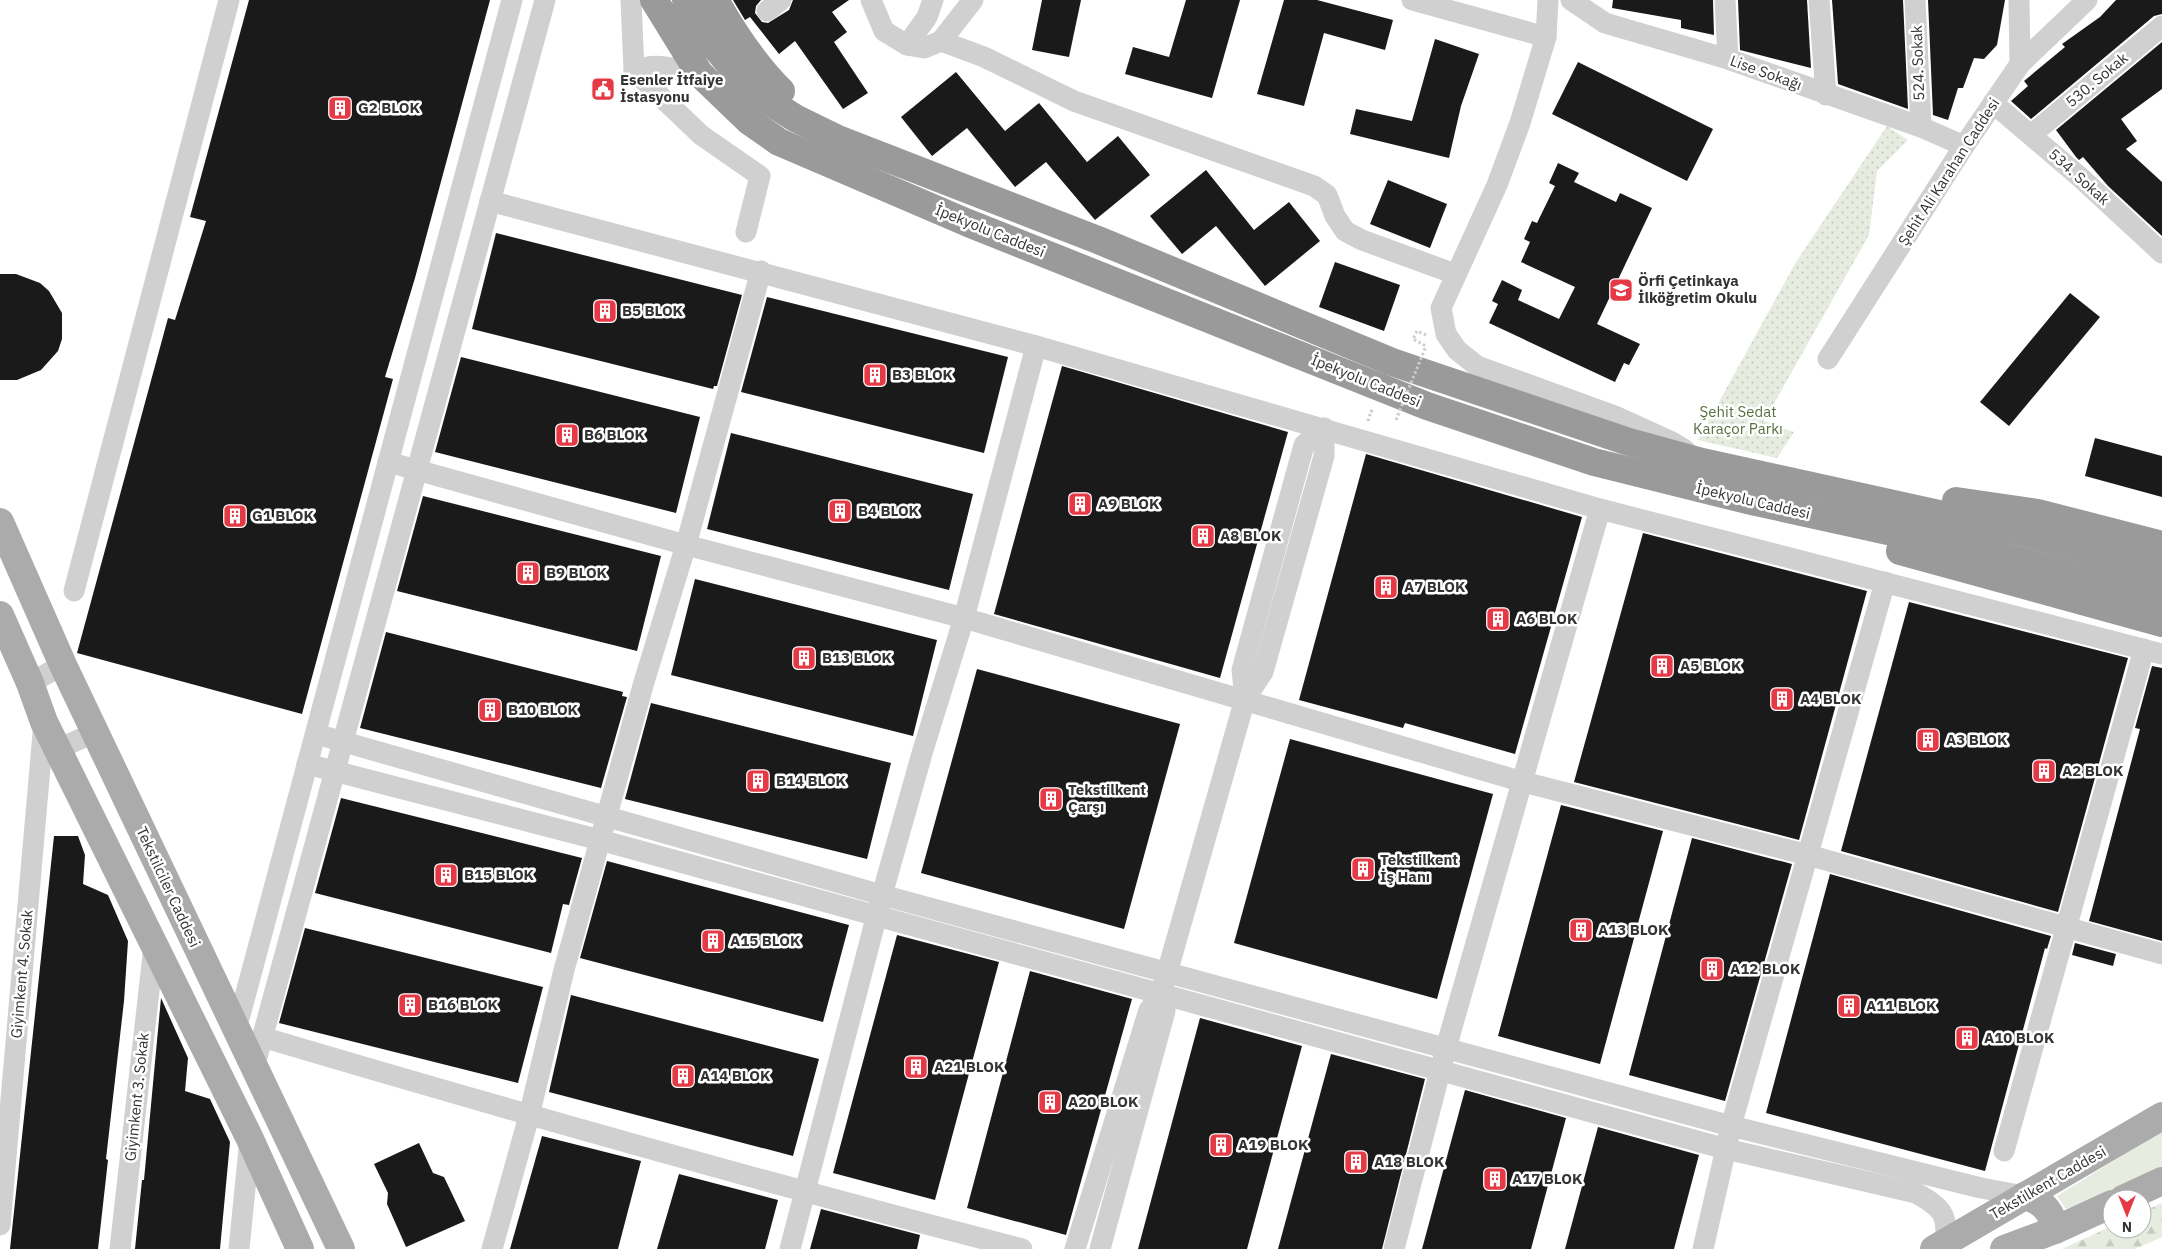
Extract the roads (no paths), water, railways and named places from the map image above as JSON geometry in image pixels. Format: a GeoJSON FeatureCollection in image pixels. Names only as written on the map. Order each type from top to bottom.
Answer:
{"type":"FeatureCollection","features":[{"type":"Feature","properties":{"kind":"highway","name":"İpekyolu Caddesi"},"geometry":{"type":"LineString","coordinates":[[654,0],[699,73],[749,121],[779,142],[968,223],[1427,406],[1594,462],[1747,500],[2002,556],[2162,598]]}},
{"type":"Feature","properties":{"kind":"highway","name":"İpekyolu Caddesi"},"geometry":{"type":"LineString","coordinates":[[686,0],[716,48],[738,74],[767,100],[795,118],[838,139],[1098,240],[1392,362],[1629,442],[1702,462],[2012,530],[2162,570]]}},
{"type":"Feature","properties":{"kind":"highway"},"geometry":{"type":"LineString","coordinates":[[715,0],[743,47],[763,73],[838,139]]}},
{"type":"Feature","properties":{"kind":"highway"},"geometry":{"type":"LineString","coordinates":[[1809,484],[1899,491],[2038,513],[2162,546]]}},
{"type":"Feature","properties":{"kind":"highway"},"geometry":{"type":"LineString","coordinates":[[1747,500],[1844,535],[2162,623]]}},
{"type":"Feature","properties":{"kind":"main road","name":"Tekstilciler Caddesi"},"geometry":{"type":"LineString","coordinates":[[0,522],[63,665],[341,1249]]}},
{"type":"Feature","properties":{"kind":"main road"},"geometry":{"type":"LineString","coordinates":[[2,622],[30,683],[44,722],[250,1139],[300,1249]]}},
{"type":"Feature","properties":{"kind":"main road","name":"Tekstilkent Caddesi"},"geometry":{"type":"LineString","coordinates":[[1939,1246],[2162,1116]]}},
{"type":"Feature","properties":{"kind":"main road"},"geometry":{"type":"LineString","coordinates":[[2145,1189],[2162,1181]]}},
{"type":"Feature","properties":{"kind":"main road"},"geometry":{"type":"LineString","coordinates":[[2055,1230],[2053,1219],[2048,1209],[2038,1200],[2016,1201],[2007,1228],[2014,1245],[2055,1230],[2102,1209]]}},
{"type":"Feature","properties":{"kind":"street"},"geometry":{"type":"LineString","coordinates":[[74,592],[229,0]]}},
{"type":"Feature","properties":{"kind":"street"},"geometry":{"type":"LineString","coordinates":[[236,1030],[512,0]]}},
{"type":"Feature","properties":{"kind":"street"},"geometry":{"type":"LineString","coordinates":[[254,1068],[545,0]]}},
{"type":"Feature","properties":{"kind":"street"},"geometry":{"type":"LineString","coordinates":[[631,0],[634,71],[701,135],[760,176],[746,232]]}},
{"type":"Feature","properties":{"kind":"street"},"geometry":{"type":"LineString","coordinates":[[871,0],[884,31],[907,45],[924,48],[941,41],[973,0]]}},
{"type":"Feature","properties":{"kind":"street"},"geometry":{"type":"LineString","coordinates":[[907,45],[927,17],[933,0]]}},
{"type":"Feature","properties":{"kind":"street"},"geometry":{"type":"LineString","coordinates":[[1412,0],[1546,37]]}},
{"type":"Feature","properties":{"kind":"street"},"geometry":{"type":"LineString","coordinates":[[1548,0],[1546,37],[1520,123],[1497,185],[1441,308],[1446,334],[1457,350],[1477,366],[1615,416],[1672,442],[1702,462]]}},
{"type":"Feature","properties":{"kind":"street","name":"Lise Sokağı"},"geometry":{"type":"LineString","coordinates":[[1570,0],[1605,23],[1728,59],[1921,127],[1964,146]]}},
{"type":"Feature","properties":{"kind":"street"},"geometry":{"type":"LineString","coordinates":[[1725,0],[1728,59]]}},
{"type":"Feature","properties":{"kind":"street"},"geometry":{"type":"LineString","coordinates":[[1819,0],[1826,95]]}},
{"type":"Feature","properties":{"kind":"street","name":"524. Sokak"},"geometry":{"type":"LineString","coordinates":[[1915,0],[1921,127]]}},
{"type":"Feature","properties":{"kind":"street"},"geometry":{"type":"LineString","coordinates":[[2019,0],[2020,64]]}},
{"type":"Feature","properties":{"kind":"street","name":"Şehit Ali Karahan Caddesi"},"geometry":{"type":"LineString","coordinates":[[1828,359],[1964,146],[2020,64],[2087,0]]}},
{"type":"Feature","properties":{"kind":"street","name":"530. Sokak"},"geometry":{"type":"LineString","coordinates":[[2032,135],[2162,26]]}},
{"type":"Feature","properties":{"kind":"street"},"geometry":{"type":"LineString","coordinates":[[941,41],[984,57],[1074,101],[1314,186],[1327,195],[1335,216],[1345,231],[1362,240],[1455,274]]}},
{"type":"Feature","properties":{"kind":"street"},"geometry":{"type":"LineString","coordinates":[[634,71],[646,66],[659,65],[686,72],[708,82]]}},
{"type":"Feature","properties":{"kind":"street","name":"534. Sokak"},"geometry":{"type":"LineString","coordinates":[[1993,103],[2032,135],[2162,253]]}},
{"type":"Feature","properties":{"kind":"street"},"geometry":{"type":"LineString","coordinates":[[490,201],[761,271],[1036,346],[1600,508],[2153,652],[2066,927],[2004,1151]]}},
{"type":"Feature","properties":{"kind":"street"},"geometry":{"type":"LineString","coordinates":[[492,1249],[529,1116],[564,970],[606,816],[686,545],[761,271]]}},
{"type":"Feature","properties":{"kind":"street"},"geometry":{"type":"LineString","coordinates":[[790,1249],[803,1192],[882,895],[923,750],[964,618],[1036,346]]}},
{"type":"Feature","properties":{"kind":"street"},"geometry":{"type":"LineString","coordinates":[[1075,1249],[1149,1010],[1161,994],[1245,699],[1264,672],[1324,456],[1324,428]]}},
{"type":"Feature","properties":{"kind":"street"},"geometry":{"type":"LineString","coordinates":[[388,462],[686,545],[964,618],[1524,782],[1808,855],[2162,954]]}},
{"type":"Feature","properties":{"kind":"street"},"geometry":{"type":"LineString","coordinates":[[1394,1249],[1446,1048],[1524,782],[1600,508]]}},
{"type":"Feature","properties":{"kind":"street"},"geometry":{"type":"LineString","coordinates":[[1703,1249],[1731,1126],[1885,582]]}},
{"type":"Feature","properties":{"kind":"street"},"geometry":{"type":"LineString","coordinates":[[30,683],[63,665]]}},
{"type":"Feature","properties":{"kind":"street","name":"Giyimkent 4. Sokak"},"geometry":{"type":"LineString","coordinates":[[0,1225],[3,1165],[44,722]]}},
{"type":"Feature","properties":{"kind":"street"},"geometry":{"type":"LineString","coordinates":[[58,749],[96,732]]}},
{"type":"Feature","properties":{"kind":"street"},"geometry":{"type":"LineString","coordinates":[[316,734],[882,895],[1731,1126],[1981,1188],[2016,1201]]}},
{"type":"Feature","properties":{"kind":"street"},"geometry":{"type":"LineString","coordinates":[[307,764],[600,840],[877,918],[1726,1149],[1916,1194],[1935,1204],[1945,1217],[1947,1228],[1939,1246]]}},
{"type":"Feature","properties":{"kind":"street","name":"Giyimkent 3. Sokak"},"geometry":{"type":"LineString","coordinates":[[120,1249],[154,946]]}},
{"type":"Feature","properties":{"kind":"street"},"geometry":{"type":"LineString","coordinates":[[1100,1249],[1165,1011],[1161,994]]}},
{"type":"Feature","properties":{"kind":"street"},"geometry":{"type":"LineString","coordinates":[[262,1038],[529,1116],[803,1192],[1022,1249]]}},
{"type":"Feature","properties":{"kind":"street"},"geometry":{"type":"LineString","coordinates":[[238,1249],[250,1139]]}},
{"type":"Feature","properties":{"kind":"place","name":"Esenler İtfaiye İstasyonu"},"geometry":{"type":"Point","coordinates":[603,89]}},
{"type":"Feature","properties":{"kind":"place","name":"G2 BLOK"},"geometry":{"type":"Point","coordinates":[340,108]}},
{"type":"Feature","properties":{"kind":"place","name":"Örfi Çetinkaya İlköğretim Okulu"},"geometry":{"type":"Point","coordinates":[1621,290]}},
{"type":"Feature","properties":{"kind":"place","name":"B5 BLOK"},"geometry":{"type":"Point","coordinates":[605,311]}},
{"type":"Feature","properties":{"kind":"place","name":"B3 BLOK"},"geometry":{"type":"Point","coordinates":[875,375]}},
{"type":"Feature","properties":{"kind":"place","name":"B6 BLOK"},"geometry":{"type":"Point","coordinates":[567,435]}},
{"type":"Feature","properties":{"kind":"place","name":"A9 BLOK"},"geometry":{"type":"Point","coordinates":[1080,504]}},
{"type":"Feature","properties":{"kind":"place","name":"B4 BLOK"},"geometry":{"type":"Point","coordinates":[840,511]}},
{"type":"Feature","properties":{"kind":"place","name":"G1 BLOK"},"geometry":{"type":"Point","coordinates":[235,516]}},
{"type":"Feature","properties":{"kind":"place","name":"A8 BLOK"},"geometry":{"type":"Point","coordinates":[1203,536]}},
{"type":"Feature","properties":{"kind":"place","name":"B9 BLOK"},"geometry":{"type":"Point","coordinates":[528,573]}},
{"type":"Feature","properties":{"kind":"place","name":"A7 BLOK"},"geometry":{"type":"Point","coordinates":[1386,587]}},
{"type":"Feature","properties":{"kind":"place","name":"A6 BLOK"},"geometry":{"type":"Point","coordinates":[1498,619]}},
{"type":"Feature","properties":{"kind":"place","name":"B13 BLOK"},"geometry":{"type":"Point","coordinates":[804,658]}},
{"type":"Feature","properties":{"kind":"place","name":"A5 BLOK"},"geometry":{"type":"Point","coordinates":[1662,666]}},
{"type":"Feature","properties":{"kind":"place","name":"A4 BLOK"},"geometry":{"type":"Point","coordinates":[1782,699]}},
{"type":"Feature","properties":{"kind":"place","name":"B10 BLOK"},"geometry":{"type":"Point","coordinates":[490,710]}},
{"type":"Feature","properties":{"kind":"place","name":"A3 BLOK"},"geometry":{"type":"Point","coordinates":[1928,740]}},
{"type":"Feature","properties":{"kind":"place","name":"A2 BLOK"},"geometry":{"type":"Point","coordinates":[2044,771]}},
{"type":"Feature","properties":{"kind":"place","name":"B14 BLOK"},"geometry":{"type":"Point","coordinates":[758,781]}},
{"type":"Feature","properties":{"kind":"place","name":"Tekstilkent Çarşı"},"geometry":{"type":"Point","coordinates":[1051,799]}},
{"type":"Feature","properties":{"kind":"place","name":"Tekstilkent İş Hanı"},"geometry":{"type":"Point","coordinates":[1363,869]}},
{"type":"Feature","properties":{"kind":"place","name":"B15 BLOK"},"geometry":{"type":"Point","coordinates":[446,875]}},
{"type":"Feature","properties":{"kind":"place","name":"A13 BLOK"},"geometry":{"type":"Point","coordinates":[1581,930]}},
{"type":"Feature","properties":{"kind":"place","name":"A15 BLOK"},"geometry":{"type":"Point","coordinates":[713,941]}},
{"type":"Feature","properties":{"kind":"place","name":"A12 BLOK"},"geometry":{"type":"Point","coordinates":[1712,969]}},
{"type":"Feature","properties":{"kind":"place","name":"B16 BLOK"},"geometry":{"type":"Point","coordinates":[410,1005]}},
{"type":"Feature","properties":{"kind":"place","name":"A11 BLOK"},"geometry":{"type":"Point","coordinates":[1849,1006]}},
{"type":"Feature","properties":{"kind":"place","name":"A10 BLOK"},"geometry":{"type":"Point","coordinates":[1967,1038]}},
{"type":"Feature","properties":{"kind":"place","name":"A21 BLOK"},"geometry":{"type":"Point","coordinates":[916,1067]}},
{"type":"Feature","properties":{"kind":"place","name":"A14 BLOK"},"geometry":{"type":"Point","coordinates":[683,1076]}},
{"type":"Feature","properties":{"kind":"place","name":"A20 BLOK"},"geometry":{"type":"Point","coordinates":[1050,1102]}},
{"type":"Feature","properties":{"kind":"place","name":"A19 BLOK"},"geometry":{"type":"Point","coordinates":[1221,1145]}},
{"type":"Feature","properties":{"kind":"place","name":"A18 BLOK"},"geometry":{"type":"Point","coordinates":[1356,1162]}},
{"type":"Feature","properties":{"kind":"place","name":"A17 BLOK"},"geometry":{"type":"Point","coordinates":[1495,1179]}},
{"type":"Feature","properties":{"kind":"park label","name":"Şehit Sedat Karaçor Parkı"},"geometry":{"type":"Point","coordinates":[1738,420]}}]}
